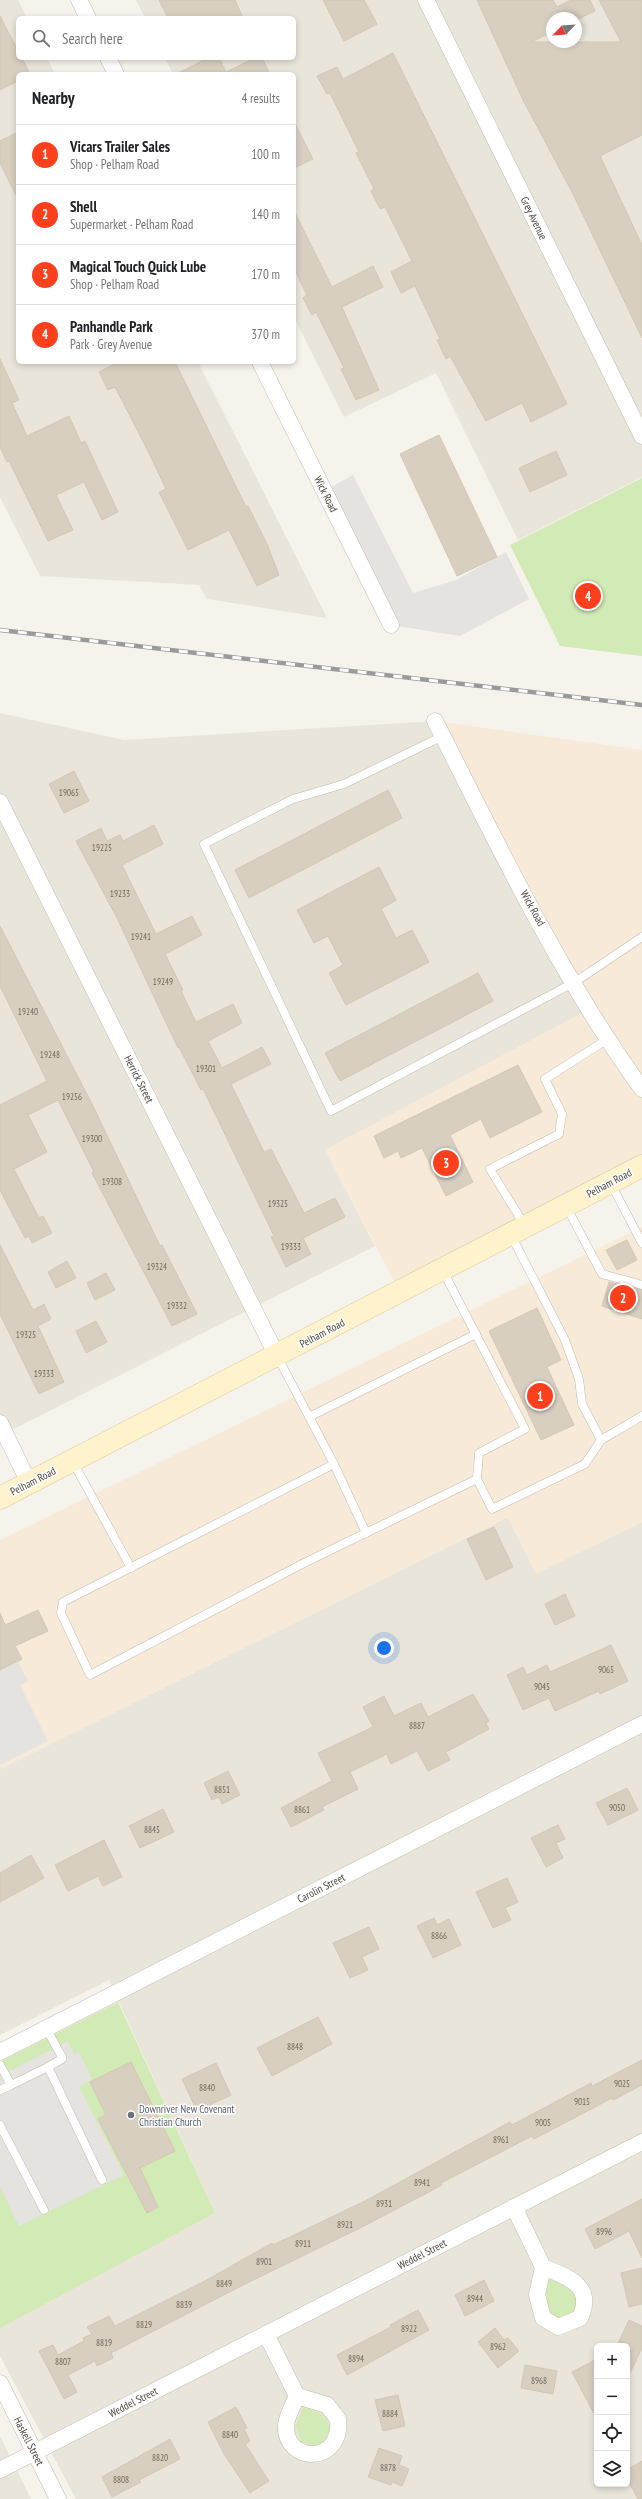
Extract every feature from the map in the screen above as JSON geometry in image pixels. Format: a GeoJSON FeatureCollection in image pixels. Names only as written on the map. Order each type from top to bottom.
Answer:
{"type":"FeatureCollection","features":[{"type":"Feature","properties":{"kind":"main road","name":"Pelham Road"},"geometry":{"type":"LineString","coordinates":[[0,1498],[642,1166]]}},
{"type":"Feature","properties":{"kind":"street"},"geometry":{"type":"LineString","coordinates":[[79,0],[87,16]]}},
{"type":"Feature","properties":{"kind":"street","name":"Grey Avenue"},"geometry":{"type":"LineString","coordinates":[[426,0],[642,436]]}},
{"type":"Feature","properties":{"kind":"street"},"geometry":{"type":"LineString","coordinates":[[109,60],[115,72]]}},
{"type":"Feature","properties":{"kind":"street","name":"Wick Road"},"geometry":{"type":"LineString","coordinates":[[261,364],[391,625]]}},
{"type":"Feature","properties":{"kind":"street","name":"Wick Road"},"geometry":{"type":"LineString","coordinates":[[435,720],[532,908],[608,1039],[642,1089]]}},
{"type":"Feature","properties":{"kind":"street","name":"Herrick Street"},"geometry":{"type":"LineString","coordinates":[[0,802],[277,1356]]}},
{"type":"Feature","properties":{"kind":"street"},"geometry":{"type":"LineString","coordinates":[[0,1423],[29,1483]]}},
{"type":"Feature","properties":{"kind":"street","name":"Carolin Street"},"geometry":{"type":"LineString","coordinates":[[0,2052],[642,1724]]}},
{"type":"Feature","properties":{"kind":"street","name":"Weddel Street"},"geometry":{"type":"LineString","coordinates":[[0,2470],[642,2142]]}},
{"type":"Feature","properties":{"kind":"street"},"geometry":{"type":"LineString","coordinates":[[514,2207],[543,2267]]}},
{"type":"Feature","properties":{"kind":"street"},"geometry":{"type":"LineString","coordinates":[[266,2334],[297,2396]]}},
{"type":"Feature","properties":{"kind":"street","name":"Haskell Street"},"geometry":{"type":"LineString","coordinates":[[0,2383],[58,2499]]}},
{"type":"Feature","properties":{"kind":"lane"},"geometry":{"type":"LineString","coordinates":[[443,736],[344,784],[293,798],[204,844],[331,1111],[574,982],[642,937]]}},
{"type":"Feature","properties":{"kind":"lane"},"geometry":{"type":"LineString","coordinates":[[601,1440],[582,1404],[579,1379],[565,1340],[490,1169],[559,1134],[562,1114],[544,1079],[608,1039]]}},
{"type":"Feature","properties":{"kind":"lane"},"geometry":{"type":"LineString","coordinates":[[611,1182],[642,1243]]}},
{"type":"Feature","properties":{"kind":"lane"},"geometry":{"type":"LineString","coordinates":[[566,1206],[602,1274],[642,1285]]}},
{"type":"Feature","properties":{"kind":"lane"},"geometry":{"type":"LineString","coordinates":[[442,1270],[525,1429],[479,1453],[477,1479],[492,1509],[584,1464],[601,1440],[642,1416]]}},
{"type":"Feature","properties":{"kind":"lane"},"geometry":{"type":"LineString","coordinates":[[309,1417],[476,1334]]}},
{"type":"Feature","properties":{"kind":"lane"},"geometry":{"type":"LineString","coordinates":[[277,1356],[334,1464],[366,1533]]}},
{"type":"Feature","properties":{"kind":"lane"},"geometry":{"type":"LineString","coordinates":[[73,1461],[131,1568]]}},
{"type":"Feature","properties":{"kind":"lane"},"geometry":{"type":"LineString","coordinates":[[334,1464],[63,1602],[61,1612],[90,1675],[304,1563],[477,1479]]}},
{"type":"Feature","properties":{"kind":"lane"},"geometry":{"type":"LineString","coordinates":[[0,2090],[62,2059],[62,2056],[46,2028]]}},
{"type":"Feature","properties":{"kind":"lane"},"geometry":{"type":"LineString","coordinates":[[0,2065],[11,2084]]}},
{"type":"Feature","properties":{"kind":"lane"},"geometry":{"type":"LineString","coordinates":[[48,2067],[102,2180]]}},
{"type":"Feature","properties":{"kind":"lane"},"geometry":{"type":"LineString","coordinates":[[0,2125],[44,2210]]}},
{"type":"Feature","properties":{"kind":"shaded area"},"geometry":{"type":"Polygon","coordinates":[[[0,0],[18,0],[26,16],[16,16],[16,60],[48,60],[54,72],[16,72],[16,364],[199,364],[327,618],[207,599],[199,585],[40,576],[0,497],[0,0]]]}},
{"type":"Feature","properties":{"kind":"shaded area"},"geometry":{"type":"Polygon","coordinates":[[[136,0],[642,0],[642,477],[518,540],[436,373],[344,417],[296,321],[296,72],[172,72],[166,60],[296,60],[296,16],[144,16],[136,0]]]}},
{"type":"Feature","properties":{"kind":"shaded area"},"geometry":{"type":"Polygon","coordinates":[[[353,475],[413,593],[456,580],[506,552],[529,599],[460,636],[391,625],[324,491],[353,475]]]}},
{"type":"Feature","properties":{"kind":"shaded area"},"geometry":{"type":"Polygon","coordinates":[[[0,713],[124,740],[435,721],[590,1009],[325,1150],[375,1246],[0,1436],[0,713]]]}},
{"type":"Feature","properties":{"kind":"shaded area"},"geometry":{"type":"Polygon","coordinates":[[[435,721],[642,750],[642,1166],[400,1292],[325,1150],[590,1009],[435,721]]]}},
{"type":"Feature","properties":{"kind":"shaded area"},"geometry":{"type":"Polygon","coordinates":[[[642,1227],[642,1522],[536,1574],[507,1517],[0,1769],[0,1540],[642,1227]]]}},
{"type":"Feature","properties":{"kind":"shaded area"},"geometry":{"type":"Polygon","coordinates":[[[508,1517],[536,1573],[642,1522],[642,2499],[76,2499],[0,2356],[0,2322],[215,2213],[109,1980],[0,2035],[0,1769],[508,1517]]]}},
{"type":"Feature","properties":{"kind":"shaded area"},"geometry":{"type":"Polygon","coordinates":[[[18,1661],[28,1681],[20,1685],[48,1741],[0,1765],[0,1670],[18,1661]]]}},
{"type":"Feature","properties":{"kind":"shaded area"},"geometry":{"type":"Polygon","coordinates":[[[68,2041],[74,2054],[79,2052],[92,2079],[79,2087],[124,2175],[19,2226],[0,2187],[0,2076],[68,2041]]]}},
{"type":"Feature","properties":{"kind":"shaded area"},"geometry":{"type":"Polygon","coordinates":[[[0,2436],[31,2499],[0,2499],[0,2436]]]}},
{"type":"Feature","properties":{"kind":"green space"},"geometry":{"type":"Polygon","coordinates":[[[642,478],[642,656],[560,646],[510,545],[642,478]]]}},
{"type":"Feature","properties":{"kind":"green space"},"geometry":{"type":"Polygon","coordinates":[[[118,2002],[215,2213],[0,2328],[0,2062],[118,2002]]]}},
{"type":"Feature","properties":{"kind":"green space"},"geometry":{"type":"Polygon","coordinates":[[[549,2279],[573,2289],[579,2299],[573,2315],[564,2320],[554,2317],[546,2311],[543,2299],[549,2279]]]}},
{"type":"Feature","properties":{"kind":"green space"},"geometry":{"type":"Polygon","coordinates":[[[303,2407],[320,2413],[329,2423],[331,2428],[325,2441],[316,2446],[301,2442],[296,2425],[303,2407]]]}},
{"type":"Feature","properties":{"kind":"building"},"geometry":{"type":"Polygon","coordinates":[[[159,0],[235,0],[242,16],[167,16],[159,0]]]}},
{"type":"Feature","properties":{"kind":"building"},"geometry":{"type":"Polygon","coordinates":[[[323,0],[364,0],[377,24],[344,41],[323,0]]]}},
{"type":"Feature","properties":{"kind":"building"},"geometry":{"type":"Polygon","coordinates":[[[477,0],[553,0],[557,7],[571,0],[590,0],[595,11],[582,17],[582,12],[546,12],[546,35],[531,42],[546,42],[546,48],[582,48],[582,42],[621,42],[599,0],[642,0],[642,135],[600,156],[642,245],[642,338],[572,192],[523,100],[477,0]]]}},
{"type":"Feature","properties":{"kind":"building"},"geometry":{"type":"Polygon","coordinates":[[[0,16],[16,47],[16,60],[23,60],[29,72],[16,72],[16,82],[0,90],[0,16]]]}},
{"type":"Feature","properties":{"kind":"building"},"geometry":{"type":"Polygon","coordinates":[[[393,53],[567,404],[531,422],[522,403],[486,421],[450,356],[446,359],[437,340],[440,339],[415,286],[401,293],[391,272],[412,261],[385,207],[380,209],[371,191],[374,189],[356,153],[359,152],[330,93],[327,94],[317,76],[337,67],[343,79],[393,53]]]}},
{"type":"Feature","properties":{"kind":"building"},"geometry":{"type":"Polygon","coordinates":[[[204,60],[220,60],[226,72],[180,72],[204,60]]]}},
{"type":"Feature","properties":{"kind":"building"},"geometry":{"type":"Polygon","coordinates":[[[251,60],[263,60],[269,72],[226,72],[251,60]]]}},
{"type":"Feature","properties":{"kind":"building"},"geometry":{"type":"Polygon","coordinates":[[[296,126],[313,159],[296,167],[296,126]]]}},
{"type":"Feature","properties":{"kind":"building"},"geometry":{"type":"Polygon","coordinates":[[[16,133],[16,195],[0,163],[0,141],[16,133]]]}},
{"type":"Feature","properties":{"kind":"building"},"geometry":{"type":"Polygon","coordinates":[[[296,215],[332,287],[373,266],[383,287],[342,307],[379,390],[356,400],[341,369],[344,368],[316,312],[312,315],[303,298],[307,295],[296,272],[296,215]]]}},
{"type":"Feature","properties":{"kind":"building"},"geometry":{"type":"Polygon","coordinates":[[[0,359],[19,400],[12,403],[27,436],[69,416],[81,443],[85,441],[118,512],[102,520],[84,482],[56,495],[73,530],[48,541],[9,461],[7,462],[0,447],[0,359]]]}},
{"type":"Feature","properties":{"kind":"building"},"geometry":{"type":"Polygon","coordinates":[[[115,364],[176,364],[246,507],[248,506],[267,544],[279,575],[257,586],[229,530],[188,550],[159,492],[166,489],[147,449],[115,387],[108,390],[99,372],[115,364]]]}},
{"type":"Feature","properties":{"kind":"building"},"geometry":{"type":"Polygon","coordinates":[[[439,435],[497,557],[457,576],[400,454],[439,435]]]}},
{"type":"Feature","properties":{"kind":"building"},"geometry":{"type":"Polygon","coordinates":[[[556,451],[567,475],[530,492],[519,468],[556,451]]]}},
{"type":"Feature","properties":{"kind":"building"},"geometry":{"type":"Polygon","coordinates":[[[74,771],[89,801],[64,813],[49,784],[74,771]]]}},
{"type":"Feature","properties":{"kind":"building"},"geometry":{"type":"Polygon","coordinates":[[[388,790],[402,818],[249,898],[235,870],[388,790]]]}},
{"type":"Feature","properties":{"kind":"building"},"geometry":{"type":"Polygon","coordinates":[[[154,825],[163,844],[122,865],[156,934],[192,916],[202,935],[165,954],[183,990],[181,991],[196,1022],[233,1004],[242,1023],[208,1041],[222,1068],[262,1047],[271,1064],[231,1084],[264,1152],[271,1149],[304,1213],[335,1198],[345,1217],[303,1238],[311,1254],[286,1267],[271,1237],[274,1236],[203,1089],[201,1090],[179,1047],[178,1048],[117,918],[76,841],[101,828],[107,841],[120,835],[123,841],[154,825]]]}},
{"type":"Feature","properties":{"kind":"building"},"geometry":{"type":"Polygon","coordinates":[[[379,867],[396,900],[381,909],[396,938],[412,930],[429,962],[346,1005],[329,973],[343,965],[328,936],[314,943],[297,910],[379,867]]]}},
{"type":"Feature","properties":{"kind":"building"},"geometry":{"type":"Polygon","coordinates":[[[0,926],[92,1104],[160,1246],[162,1245],[197,1314],[172,1326],[92,1173],[94,1172],[58,1100],[28,1115],[47,1152],[14,1169],[39,1218],[43,1216],[52,1233],[32,1243],[29,1236],[25,1238],[0,1190],[0,1105],[47,1081],[0,986],[0,926]]]}},
{"type":"Feature","properties":{"kind":"building"},"geometry":{"type":"Polygon","coordinates":[[[478,973],[493,1001],[340,1081],[325,1053],[478,973]]]}},
{"type":"Feature","properties":{"kind":"building"},"geometry":{"type":"Polygon","coordinates":[[[518,1065],[542,1112],[490,1138],[481,1119],[450,1135],[473,1182],[446,1196],[422,1148],[401,1158],[398,1151],[384,1158],[374,1136],[518,1065]]]}},
{"type":"Feature","properties":{"kind":"building"},"geometry":{"type":"Polygon","coordinates":[[[627,1240],[637,1260],[617,1270],[606,1250],[627,1240]]]}},
{"type":"Feature","properties":{"kind":"building"},"geometry":{"type":"Polygon","coordinates":[[[0,1245],[33,1310],[44,1304],[51,1319],[38,1326],[64,1382],[39,1394],[0,1314],[0,1245]]]}},
{"type":"Feature","properties":{"kind":"building"},"geometry":{"type":"Polygon","coordinates":[[[67,1261],[76,1278],[56,1288],[48,1272],[67,1261]]]}},
{"type":"Feature","properties":{"kind":"building"},"geometry":{"type":"Polygon","coordinates":[[[106,1273],[115,1290],[95,1300],[87,1283],[106,1273]]]}},
{"type":"Feature","properties":{"kind":"building"},"geometry":{"type":"Polygon","coordinates":[[[609,1282],[642,1290],[642,1319],[602,1306],[609,1282]]]}},
{"type":"Feature","properties":{"kind":"building"},"geometry":{"type":"Polygon","coordinates":[[[537,1308],[561,1360],[547,1367],[574,1425],[541,1440],[489,1331],[537,1308]]]}},
{"type":"Feature","properties":{"kind":"building"},"geometry":{"type":"Polygon","coordinates":[[[96,1321],[107,1342],[86,1353],[76,1331],[96,1321]]]}},
{"type":"Feature","properties":{"kind":"building"},"geometry":{"type":"Polygon","coordinates":[[[494,1527],[513,1567],[486,1580],[467,1539],[494,1527]]]}},
{"type":"Feature","properties":{"kind":"building"},"geometry":{"type":"Polygon","coordinates":[[[565,1594],[575,1616],[555,1625],[545,1604],[565,1594]]]}},
{"type":"Feature","properties":{"kind":"building"},"geometry":{"type":"Polygon","coordinates":[[[38,1610],[48,1631],[15,1646],[22,1659],[0,1670],[0,1613],[5,1625],[38,1610]]]}},
{"type":"Feature","properties":{"kind":"building"},"geometry":{"type":"Polygon","coordinates":[[[611,1645],[628,1681],[600,1694],[599,1691],[555,1711],[549,1698],[523,1710],[507,1675],[523,1667],[527,1675],[547,1665],[550,1672],[611,1645]]]}},
{"type":"Feature","properties":{"kind":"building"},"geometry":{"type":"Polygon","coordinates":[[[473,1694],[489,1721],[486,1723],[489,1729],[446,1752],[450,1760],[428,1771],[417,1751],[391,1764],[387,1754],[350,1772],[358,1789],[322,1807],[324,1810],[291,1827],[281,1808],[332,1781],[318,1753],[373,1727],[363,1707],[384,1696],[394,1716],[421,1703],[428,1717],[473,1694]]]}},
{"type":"Feature","properties":{"kind":"building"},"geometry":{"type":"Polygon","coordinates":[[[228,1771],[240,1795],[222,1804],[219,1797],[212,1800],[204,1783],[228,1771]]]}},
{"type":"Feature","properties":{"kind":"building"},"geometry":{"type":"Polygon","coordinates":[[[627,1788],[638,1810],[608,1825],[596,1803],[627,1788]]]}},
{"type":"Feature","properties":{"kind":"building"},"geometry":{"type":"Polygon","coordinates":[[[163,1809],[174,1832],[140,1848],[129,1826],[163,1809]]]}},
{"type":"Feature","properties":{"kind":"building"},"geometry":{"type":"Polygon","coordinates":[[[558,1825],[565,1839],[556,1843],[563,1858],[546,1867],[531,1838],[558,1825]]]}},
{"type":"Feature","properties":{"kind":"building"},"geometry":{"type":"Polygon","coordinates":[[[104,1840],[122,1877],[103,1886],[98,1876],[68,1891],[55,1865],[104,1840]]]}},
{"type":"Feature","properties":{"kind":"building"},"geometry":{"type":"Polygon","coordinates":[[[31,1855],[44,1878],[0,1902],[0,1873],[31,1855]]]}},
{"type":"Feature","properties":{"kind":"building"},"geometry":{"type":"Polygon","coordinates":[[[507,1878],[518,1902],[505,1908],[511,1920],[493,1928],[476,1892],[507,1878]]]}},
{"type":"Feature","properties":{"kind":"building"},"geometry":{"type":"Polygon","coordinates":[[[434,1918],[437,1925],[449,1919],[461,1945],[433,1958],[417,1926],[434,1918]]]}},
{"type":"Feature","properties":{"kind":"building"},"geometry":{"type":"Polygon","coordinates":[[[369,1927],[379,1949],[362,1957],[368,1970],[350,1978],[333,1943],[369,1927]]]}},
{"type":"Feature","properties":{"kind":"building"},"geometry":{"type":"Polygon","coordinates":[[[318,2017],[332,2044],[272,2076],[257,2048],[318,2017]]]}},
{"type":"Feature","properties":{"kind":"building"},"geometry":{"type":"Polygon","coordinates":[[[642,2060],[642,2085],[613,2100],[612,2098],[534,2139],[532,2136],[441,2183],[442,2185],[364,2226],[243,2285],[111,2353],[113,2358],[97,2366],[95,2361],[68,2375],[77,2392],[64,2399],[39,2351],[53,2345],[58,2355],[84,2341],[83,2338],[92,2334],[87,2327],[109,2316],[115,2326],[205,2281],[272,2243],[273,2245],[365,2201],[510,2122],[512,2125],[591,2083],[592,2086],[642,2060]]]}},
{"type":"Feature","properties":{"kind":"building","name":"Downriver New Covenant Christian Church"},"geometry":{"type":"Polygon","coordinates":[[[131,2062],[175,2151],[140,2168],[158,2207],[147,2213],[98,2119],[106,2115],[90,2082],[131,2062]]]}},
{"type":"Feature","properties":{"kind":"building"},"geometry":{"type":"Polygon","coordinates":[[[216,2063],[231,2095],[197,2111],[182,2079],[216,2063]]]}},
{"type":"Feature","properties":{"kind":"building"},"geometry":{"type":"Polygon","coordinates":[[[642,2199],[642,2258],[629,2231],[595,2249],[585,2229],[642,2199]]]}},
{"type":"Feature","properties":{"kind":"building"},"geometry":{"type":"Polygon","coordinates":[[[642,2268],[642,2304],[629,2307],[621,2273],[642,2268]]]}},
{"type":"Feature","properties":{"kind":"building"},"geometry":{"type":"Polygon","coordinates":[[[484,2280],[494,2301],[465,2316],[455,2295],[484,2280]]]}},
{"type":"Feature","properties":{"kind":"building"},"geometry":{"type":"Polygon","coordinates":[[[418,2310],[429,2330],[347,2375],[337,2355],[391,2327],[390,2325],[418,2310]]]}},
{"type":"Feature","properties":{"kind":"building"},"geometry":{"type":"Polygon","coordinates":[[[629,2320],[642,2326],[642,2348],[630,2373],[630,2343],[618,2343],[629,2320]]]}},
{"type":"Feature","properties":{"kind":"building"},"geometry":{"type":"Polygon","coordinates":[[[495,2328],[504,2340],[508,2338],[519,2351],[498,2368],[478,2342],[495,2328]]]}},
{"type":"Feature","properties":{"kind":"building"},"geometry":{"type":"Polygon","coordinates":[[[594,2361],[594,2413],[572,2372],[594,2361]]]}},
{"type":"Feature","properties":{"kind":"building"},"geometry":{"type":"Polygon","coordinates":[[[525,2365],[557,2371],[553,2394],[521,2388],[525,2365]]]}},
{"type":"Feature","properties":{"kind":"building"},"geometry":{"type":"Polygon","coordinates":[[[398,2395],[405,2426],[383,2431],[375,2400],[398,2395]]]}},
{"type":"Feature","properties":{"kind":"building"},"geometry":{"type":"Polygon","coordinates":[[[236,2407],[247,2428],[244,2429],[250,2441],[245,2444],[269,2481],[250,2493],[224,2454],[208,2422],[236,2407]]]}},
{"type":"Feature","properties":{"kind":"building"},"geometry":{"type":"Polygon","coordinates":[[[170,2439],[180,2459],[139,2480],[141,2482],[112,2497],[102,2477],[170,2439]]]}},
{"type":"Feature","properties":{"kind":"building"},"geometry":{"type":"Polygon","coordinates":[[[379,2448],[402,2456],[399,2465],[409,2469],[402,2486],[392,2482],[391,2485],[368,2477],[379,2448]]]}},
{"type":"Feature","properties":{"kind":"building"},"geometry":{"type":"Polygon","coordinates":[[[642,2461],[642,2499],[638,2499],[630,2484],[630,2468],[642,2461]]]}},
{"type":"Feature","properties":{"kind":"railway"},"geometry":{"type":"LineString","coordinates":[[0,630],[642,705]]}},
{"type":"Feature","properties":{"kind":"place","name":"Panhandle Park"},"geometry":{"type":"Point","coordinates":[588,596]}},
{"type":"Feature","properties":{"kind":"place","name":"Magical Touch Quick Lube"},"geometry":{"type":"Point","coordinates":[446,1163]}},
{"type":"Feature","properties":{"kind":"place","name":"Shell"},"geometry":{"type":"Point","coordinates":[623,1298]}},
{"type":"Feature","properties":{"kind":"place","name":"Vicars Trailer Sales"},"geometry":{"type":"Point","coordinates":[540,1396]}},
{"type":"Feature","properties":{"kind":"place","name":"Downriver New Covenant Christian Church"},"geometry":{"type":"Point","coordinates":[131,2115]}}]}
